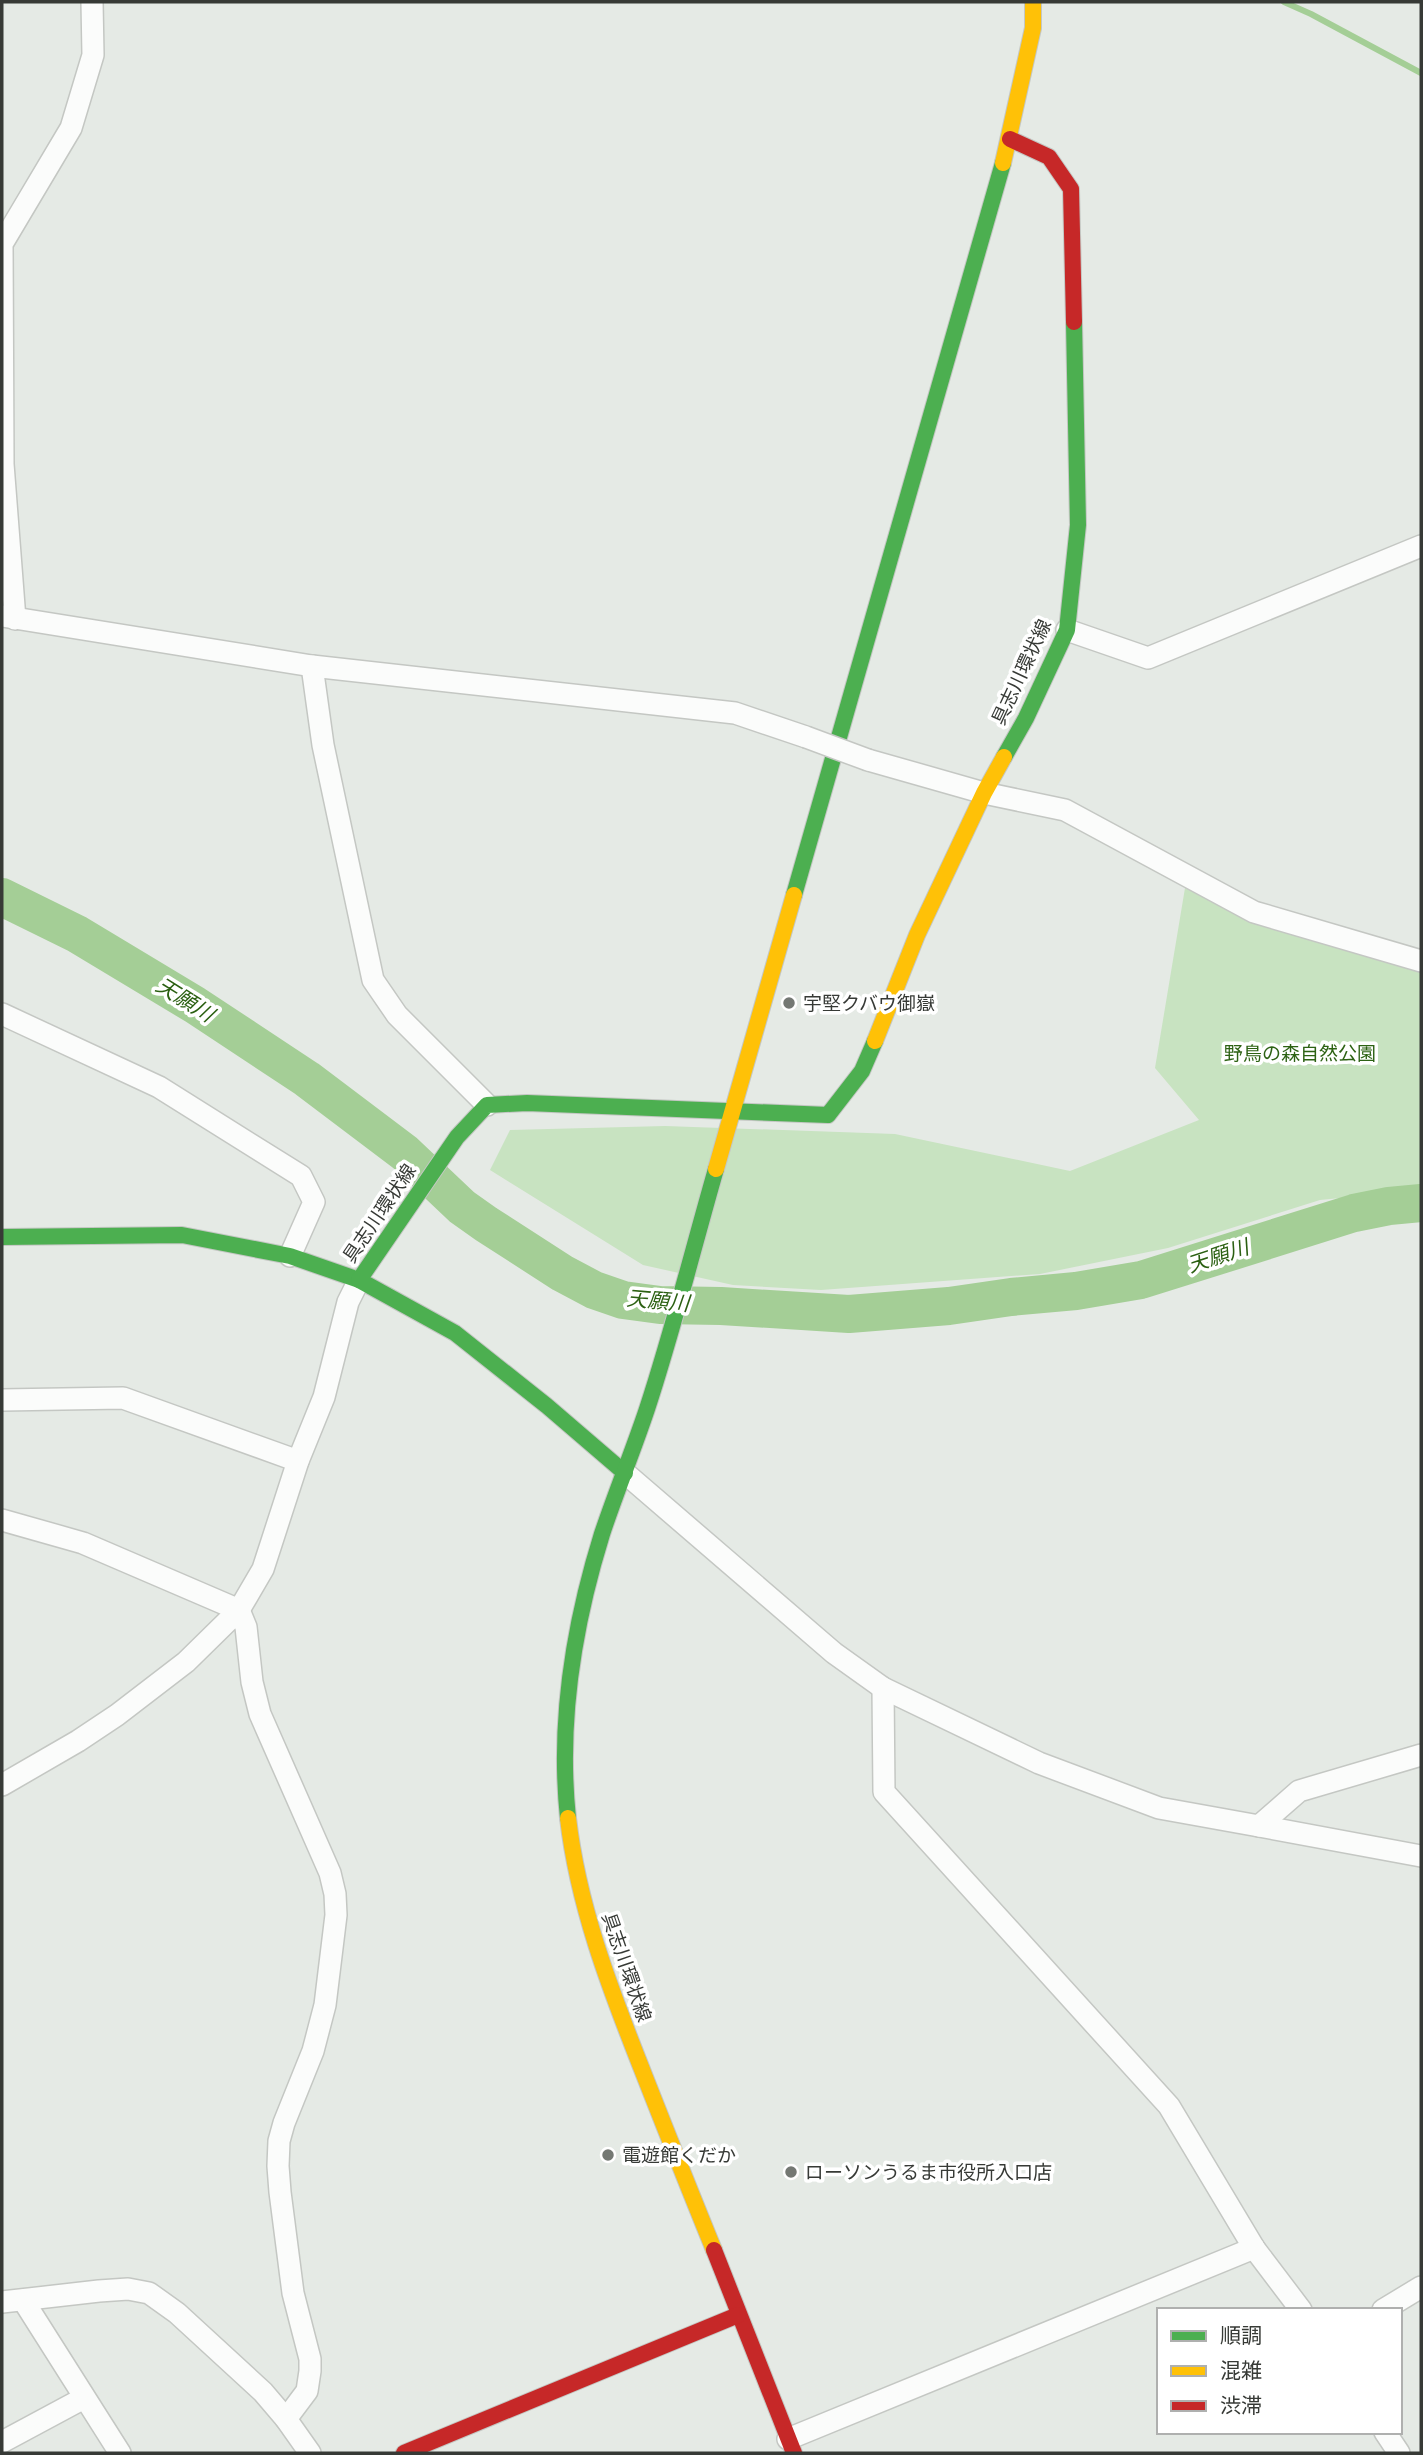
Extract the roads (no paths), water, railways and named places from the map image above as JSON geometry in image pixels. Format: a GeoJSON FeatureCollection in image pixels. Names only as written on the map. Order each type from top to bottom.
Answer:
{"type":"FeatureCollection","features":[{"type":"Feature","properties":{"kind":"main road","name":"具志川環状線"},"geometry":{"type":"LineString","coordinates":[[791,2446],[613,1996],[587,1919],[571,1842],[565,1766],[568,1693],[579,1629],[598,1552],[648,1406],[1010,139],[1033,28],[1033,2]]}},
{"type":"Feature","properties":{"kind":"main road","name":"具志川環状線"},"geometry":{"type":"LineString","coordinates":[[625,1473],[547,1406],[455,1333],[359,1280],[457,1137],[487,1105],[527,1103],[828,1115],[862,1071],[885,1020],[917,935],[984,793],[1026,718],[1067,630],[1078,525],[1071,190],[1049,157],[1010,139]]}},
{"type":"Feature","properties":{"kind":"main road"},"geometry":{"type":"LineString","coordinates":[[2,1237],[182,1235],[290,1256],[359,1280]]}},
{"type":"Feature","properties":{"kind":"main road"},"geometry":{"type":"LineString","coordinates":[[404,2453],[738,2315]]}},
{"type":"Feature","properties":{"kind":"street"},"geometry":{"type":"LineString","coordinates":[[92,2],[93,55],[71,128],[2,244],[3,464],[8,618],[312,666],[735,713],[868,760],[984,793],[1065,810],[1254,912],[1421,961]]}},
{"type":"Feature","properties":{"kind":"street"},"geometry":{"type":"LineString","coordinates":[[1067,630],[1148,658],[1421,546]]}},
{"type":"Feature","properties":{"kind":"street"},"geometry":{"type":"LineString","coordinates":[[312,666],[323,745],[373,980],[397,1015],[487,1105]]}},
{"type":"Feature","properties":{"kind":"street"},"geometry":{"type":"LineString","coordinates":[[2,1014],[159,1087],[301,1176],[314,1202],[290,1256]]}},
{"type":"Feature","properties":{"kind":"street"},"geometry":{"type":"LineString","coordinates":[[2,1785],[117,1715],[186,1662],[239,1610],[263,1569],[298,1461],[324,1397],[348,1302],[359,1280]]}},
{"type":"Feature","properties":{"kind":"street"},"geometry":{"type":"LineString","coordinates":[[2,1400],[123,1398],[298,1461]]}},
{"type":"Feature","properties":{"kind":"street"},"geometry":{"type":"LineString","coordinates":[[625,1473],[834,1653],[883,1688],[1039,1763],[1159,1808],[1421,1856]]}},
{"type":"Feature","properties":{"kind":"street"},"geometry":{"type":"LineString","coordinates":[[2,1520],[83,1543],[239,1610],[246,1627],[252,1682],[260,1714],[330,1873],[336,1904],[320,2031],[279,2141],[280,2192],[293,2293],[310,2359],[307,2391],[286,2419]]}},
{"type":"Feature","properties":{"kind":"street"},"geometry":{"type":"LineString","coordinates":[[883,1688],[884,1792],[1169,2106],[1254,2248],[1299,2308]]}},
{"type":"Feature","properties":{"kind":"street"},"geometry":{"type":"LineString","coordinates":[[1259,1826],[1299,1791],[1421,1755]]}},
{"type":"Feature","properties":{"kind":"street"},"geometry":{"type":"LineString","coordinates":[[791,2446],[1254,2248]]}},
{"type":"Feature","properties":{"kind":"street"},"geometry":{"type":"LineString","coordinates":[[1386,2308],[1421,2287]]}},
{"type":"Feature","properties":{"kind":"street"},"geometry":{"type":"LineString","coordinates":[[12,2301],[109,2290],[128,2289],[149,2293],[177,2313],[250,2380],[286,2419],[310,2453]]}},
{"type":"Feature","properties":{"kind":"street"},"geometry":{"type":"LineString","coordinates":[[12,2301],[84,2398],[120,2453]]}},
{"type":"Feature","properties":{"kind":"street"},"geometry":{"type":"LineString","coordinates":[[2,2442],[84,2398]]}},
{"type":"Feature","properties":{"kind":"street"},"geometry":{"type":"LineString","coordinates":[[1386,2434],[1399,2453]]}},
{"type":"Feature","properties":{"kind":"waterway"},"geometry":{"type":"LineString","coordinates":[[1284,2],[1421,73]]}},
{"type":"Feature","properties":{"kind":"waterway","name":"天願川"},"geometry":{"type":"LineString","coordinates":[[2,897],[77,934],[195,1005],[307,1079],[405,1153],[462,1207],[486,1224],[562,1273],[594,1290],[623,1300],[660,1305],[849,1314],[949,1306],[1076,1291],[1141,1280],[1354,1213],[1421,1203]]}},
{"type":"Feature","properties":{"kind":"place","name":"宇堅クバウ御嶽"},"geometry":{"type":"Point","coordinates":[789,1003]}},
{"type":"Feature","properties":{"kind":"place","name":"電遊館くだか"},"geometry":{"type":"Point","coordinates":[608,2155]}},
{"type":"Feature","properties":{"kind":"place","name":"ローソンうるま市役所入口店"},"geometry":{"type":"Point","coordinates":[791,2172]}},
{"type":"Feature","properties":{"kind":"park label","name":"野鳥の森自然公園"},"geometry":{"type":"Point","coordinates":[1300,1053]}}]}
